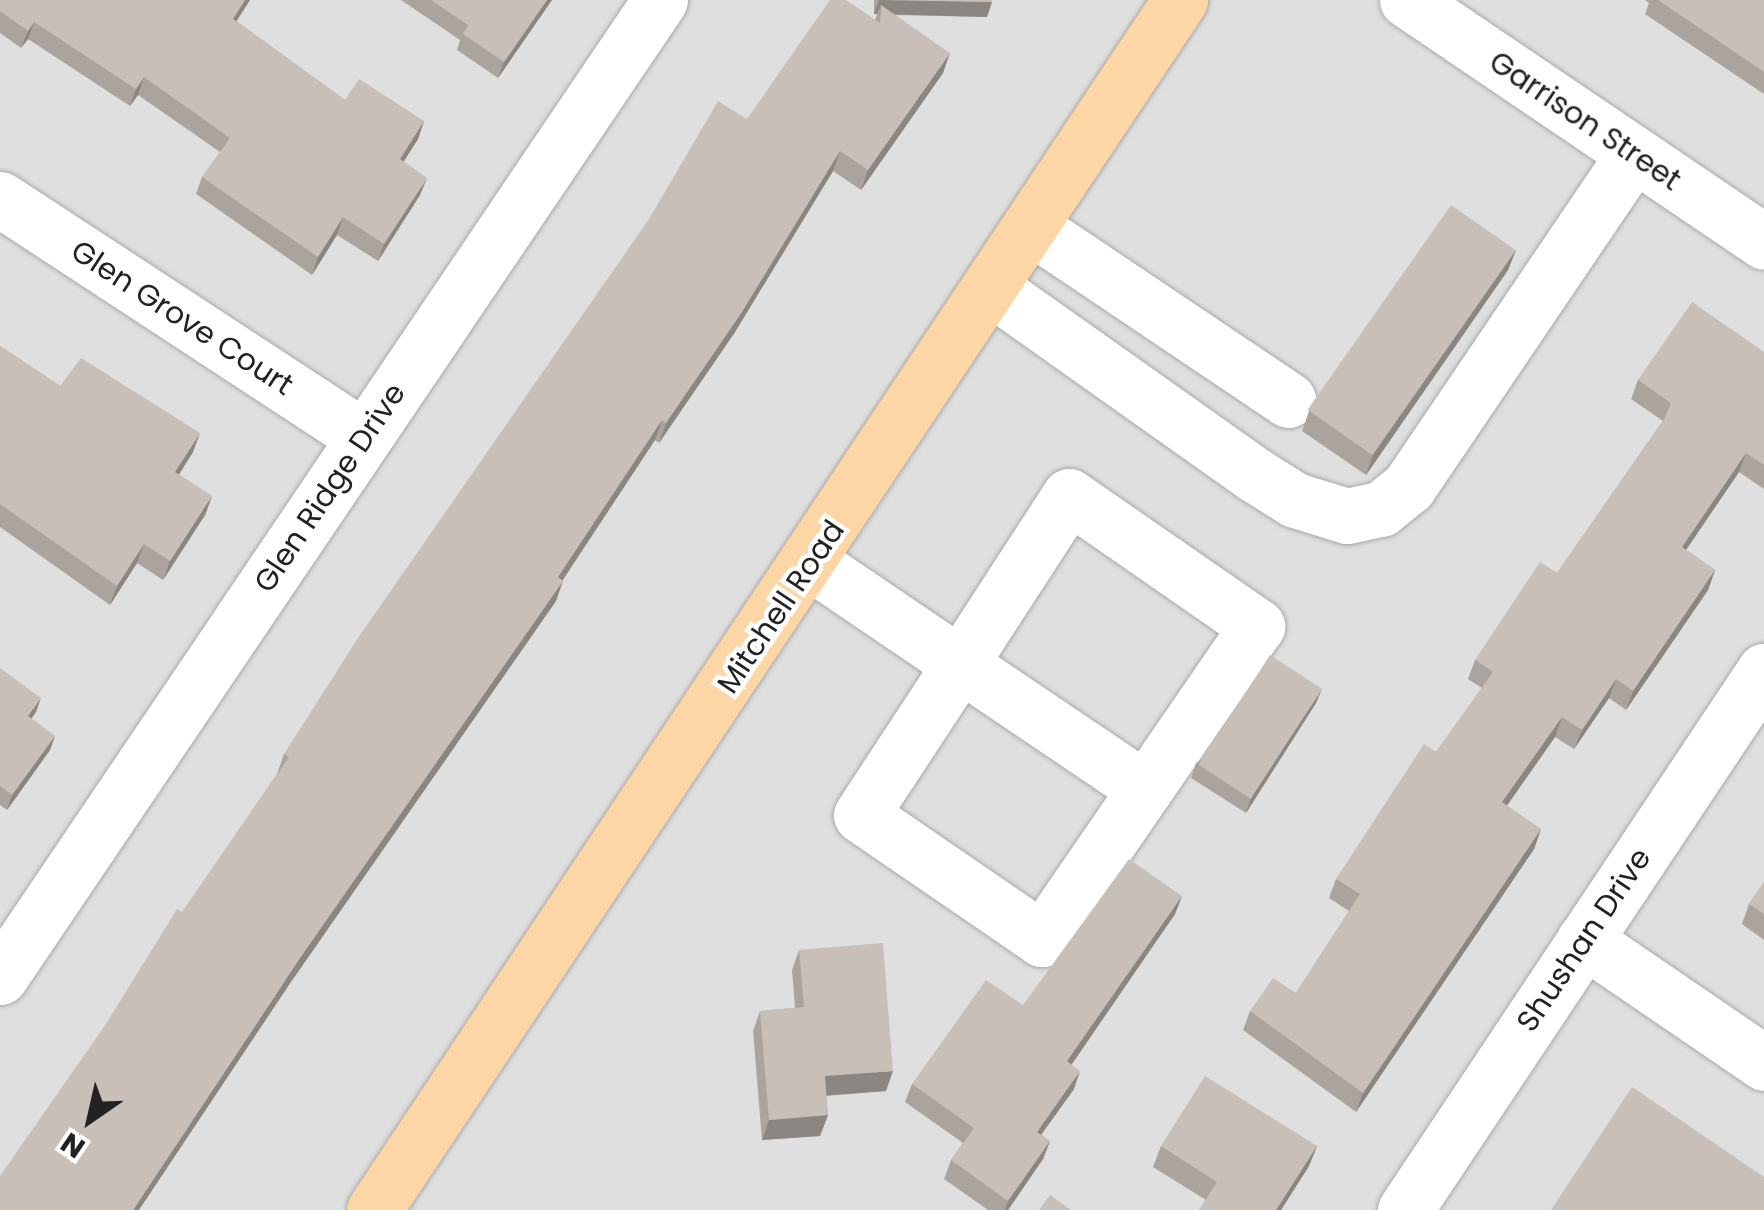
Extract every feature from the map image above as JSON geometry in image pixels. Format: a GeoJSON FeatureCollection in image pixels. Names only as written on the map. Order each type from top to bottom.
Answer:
{"type":"FeatureCollection","features":[{"type":"Feature","properties":{"kind":"main road","name":"Mitchell Road"},"geometry":{"type":"LineString","coordinates":[[374,1210],[811,563],[1180,0]]}},
{"type":"Feature","properties":{"kind":"street","name":"Glen Ridge Drive"},"geometry":{"type":"LineString","coordinates":[[0,977],[660,0]]}},
{"type":"Feature","properties":{"kind":"street","name":"Garrison Street"},"geometry":{"type":"LineString","coordinates":[[1407,0],[1764,242]]}},
{"type":"Feature","properties":{"kind":"street"},"geometry":{"type":"LineString","coordinates":[[990,288],[1294,500],[1347,516],[1381,509],[1409,486],[1634,154]]}},
{"type":"Feature","properties":{"kind":"street","name":"Glen Grove Court"},"geometry":{"type":"LineString","coordinates":[[0,199],[364,437]]}},
{"type":"Feature","properties":{"kind":"street"},"geometry":{"type":"LineString","coordinates":[[1030,228],[1288,400]]}},
{"type":"Feature","properties":{"kind":"street"},"geometry":{"type":"LineString","coordinates":[[1069,496],[1257,626],[1042,939],[861,815],[960,664],[1069,496]]}},
{"type":"Feature","properties":{"kind":"street"},"geometry":{"type":"LineString","coordinates":[[811,563],[1146,789]]}},
{"type":"Feature","properties":{"kind":"street","name":"Shushan Drive"},"geometry":{"type":"LineString","coordinates":[[1405,1210],[1764,671]]}},
{"type":"Feature","properties":{"kind":"street"},"geometry":{"type":"LineString","coordinates":[[1584,940],[1764,1064]]}},
{"type":"Feature","properties":{"kind":"shaded area"},"geometry":{"type":"Polygon","coordinates":[[[0,0],[1764,0],[1764,1210],[0,1210],[0,0]]]}},
{"type":"Feature","properties":{"kind":"building"},"geometry":{"type":"Polygon","coordinates":[[[0,0],[245,0],[233,19],[345,100],[359,79],[424,121],[400,159],[427,178],[384,244],[343,217],[318,257],[202,177],[230,138],[144,77],[136,89],[34,22],[28,31],[0,11],[0,0]]]}},
{"type":"Feature","properties":{"kind":"building"},"geometry":{"type":"Polygon","coordinates":[[[431,0],[547,0],[504,62],[463,34],[468,25],[431,0]]]}},
{"type":"Feature","properties":{"kind":"building"},"geometry":{"type":"Polygon","coordinates":[[[830,0],[846,0],[880,23],[881,5],[950,53],[868,170],[840,151],[742,312],[666,423],[662,420],[558,577],[563,581],[300,958],[133,1210],[0,1210],[0,1176],[106,1024],[177,909],[182,912],[289,757],[284,754],[358,638],[649,219],[718,101],[747,119],[830,0]]]}},
{"type":"Feature","properties":{"kind":"building"},"geometry":{"type":"Polygon","coordinates":[[[885,0],[992,0],[992,2],[885,0]]]}},
{"type":"Feature","properties":{"kind":"building"},"geometry":{"type":"Polygon","coordinates":[[[1658,0],[1764,0],[1764,72],[1658,0]]]}},
{"type":"Feature","properties":{"kind":"building"},"geometry":{"type":"Polygon","coordinates":[[[1451,205],[1516,250],[1372,455],[1308,410],[1451,205]]]}},
{"type":"Feature","properties":{"kind":"building"},"geometry":{"type":"Polygon","coordinates":[[[1692,302],[1764,352],[1764,465],[1746,453],[1682,547],[1715,570],[1633,691],[1616,679],[1582,730],[1562,717],[1502,802],[1541,829],[1363,1093],[1250,1011],[1273,978],[1296,993],[1360,894],[1336,879],[1424,744],[1436,752],[1493,672],[1475,660],[1540,562],[1557,573],[1663,422],[1671,403],[1638,380],[1692,302]]]}},
{"type":"Feature","properties":{"kind":"building"},"geometry":{"type":"Polygon","coordinates":[[[0,346],[60,386],[81,358],[200,433],[175,472],[212,496],[170,561],[144,544],[117,586],[0,504],[0,346]]]}},
{"type":"Feature","properties":{"kind":"building"},"geometry":{"type":"Polygon","coordinates":[[[1270,655],[1322,689],[1251,799],[1199,765],[1270,655]]]}},
{"type":"Feature","properties":{"kind":"building"},"geometry":{"type":"Polygon","coordinates":[[[0,668],[41,698],[28,716],[55,736],[12,795],[0,786],[0,668]]]}},
{"type":"Feature","properties":{"kind":"building"},"geometry":{"type":"Polygon","coordinates":[[[1129,859],[1182,896],[1067,1061],[1080,1071],[1037,1132],[1050,1141],[1008,1201],[951,1160],[974,1128],[912,1084],[986,980],[1023,1005],[1129,859]]]}},
{"type":"Feature","properties":{"kind":"building"},"geometry":{"type":"Polygon","coordinates":[[[1764,882],[1764,914],[1749,904],[1764,882]]]}},
{"type":"Feature","properties":{"kind":"building"},"geometry":{"type":"Polygon","coordinates":[[[883,943],[893,1071],[825,1076],[828,1115],[769,1120],[760,1011],[804,1007],[799,950],[883,943]]]}},
{"type":"Feature","properties":{"kind":"building"},"geometry":{"type":"Polygon","coordinates":[[[1205,1076],[1317,1146],[1276,1210],[1199,1210],[1217,1182],[1161,1146],[1205,1076]]]}},
{"type":"Feature","properties":{"kind":"building"},"geometry":{"type":"Polygon","coordinates":[[[1632,1087],[1764,1177],[1764,1210],[1551,1210],[1632,1087]]]}},
{"type":"Feature","properties":{"kind":"building"},"geometry":{"type":"Polygon","coordinates":[[[1050,1195],[1071,1210],[1039,1210],[1050,1195]]]}}]}
